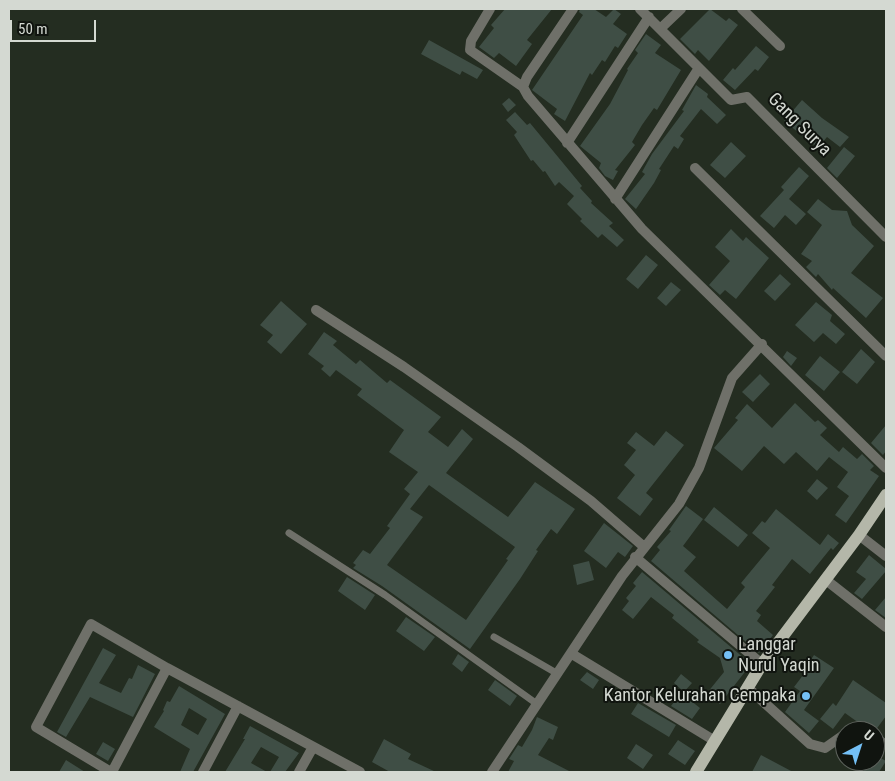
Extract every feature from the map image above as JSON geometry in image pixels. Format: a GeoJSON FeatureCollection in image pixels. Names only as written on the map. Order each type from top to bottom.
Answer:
{"type":"FeatureCollection","features":[{"type":"Feature","properties":{"kind":"main road"},"geometry":{"type":"LineString","coordinates":[[696,772],[762,664],[826,580],[886,495]]}},
{"type":"Feature","properties":{"kind":"street"},"geometry":{"type":"LineString","coordinates":[[490,9],[469,46],[470,50],[480,59],[522,87],[614,199],[642,229],[762,344],[886,468]]}},
{"type":"Feature","properties":{"kind":"street"},"geometry":{"type":"LineString","coordinates":[[522,87],[526,77],[573,9]]}},
{"type":"Feature","properties":{"kind":"street","name":"Gang Surya"},"geometry":{"type":"LineString","coordinates":[[640,9],[732,100],[747,97],[886,237]]}},
{"type":"Feature","properties":{"kind":"street"},"geometry":{"type":"LineString","coordinates":[[660,29],[682,9]]}},
{"type":"Feature","properties":{"kind":"street"},"geometry":{"type":"LineString","coordinates":[[742,9],[780,46]]}},
{"type":"Feature","properties":{"kind":"street"},"geometry":{"type":"LineString","coordinates":[[567,143],[649,18]]}},
{"type":"Feature","properties":{"kind":"street"},"geometry":{"type":"LineString","coordinates":[[614,199],[699,68]]}},
{"type":"Feature","properties":{"kind":"street"},"geometry":{"type":"LineString","coordinates":[[695,168],[886,356]]}},
{"type":"Feature","properties":{"kind":"street"},"geometry":{"type":"LineString","coordinates":[[316,310],[404,367],[518,447],[591,501],[643,546]]}},
{"type":"Feature","properties":{"kind":"street"},"geometry":{"type":"LineString","coordinates":[[492,772],[635,557],[679,504],[699,468],[732,378],[762,344]]}},
{"type":"Feature","properties":{"kind":"street"},"geometry":{"type":"LineString","coordinates":[[859,535],[886,556]]}},
{"type":"Feature","properties":{"kind":"street"},"geometry":{"type":"LineString","coordinates":[[635,557],[762,664]]}},
{"type":"Feature","properties":{"kind":"street"},"geometry":{"type":"LineString","coordinates":[[826,580],[886,627]]}},
{"type":"Feature","properties":{"kind":"street"},"geometry":{"type":"LineString","coordinates":[[167,668],[111,772],[36,727],[91,624],[167,668],[360,772]]}},
{"type":"Feature","properties":{"kind":"street"},"geometry":{"type":"LineString","coordinates":[[572,654],[715,742]]}},
{"type":"Feature","properties":{"kind":"street"},"geometry":{"type":"LineString","coordinates":[[747,687],[810,744],[825,748],[835,741]]}},
{"type":"Feature","properties":{"kind":"street"},"geometry":{"type":"LineString","coordinates":[[203,772],[238,706]]}},
{"type":"Feature","properties":{"kind":"street"},"geometry":{"type":"LineString","coordinates":[[299,772],[313,747]]}},
{"type":"Feature","properties":{"kind":"lane"},"geometry":{"type":"LineString","coordinates":[[289,533],[386,595],[537,704]]}},
{"type":"Feature","properties":{"kind":"lane"},"geometry":{"type":"LineString","coordinates":[[494,637],[558,674]]}},
{"type":"Feature","properties":{"kind":"building"},"geometry":{"type":"Polygon","coordinates":[[[505,9],[552,9],[527,40],[532,44],[516,66],[499,53],[494,58],[479,47],[494,28],[491,25],[505,9]]]}},
{"type":"Feature","properties":{"kind":"building"},"geometry":{"type":"Polygon","coordinates":[[[580,9],[594,9],[606,17],[614,9],[621,14],[613,24],[627,34],[618,48],[615,46],[605,62],[602,60],[592,75],[590,73],[565,121],[554,114],[557,109],[532,90],[583,15],[579,12],[580,9]]]}},
{"type":"Feature","properties":{"kind":"building"},"geometry":{"type":"Polygon","coordinates":[[[710,9],[726,21],[729,18],[738,25],[709,61],[698,50],[695,54],[680,39],[710,9]]]}},
{"type":"Feature","properties":{"kind":"building"},"geometry":{"type":"Polygon","coordinates":[[[646,34],[661,45],[655,53],[681,70],[657,110],[654,108],[642,125],[632,142],[635,145],[615,170],[618,171],[613,180],[605,176],[599,168],[601,163],[580,146],[610,104],[627,69],[638,53],[635,50],[646,34]]]}},
{"type":"Feature","properties":{"kind":"building"},"geometry":{"type":"Polygon","coordinates":[[[429,40],[483,70],[477,79],[462,71],[460,75],[421,54],[429,40]]]}},
{"type":"Feature","properties":{"kind":"building"},"geometry":{"type":"Polygon","coordinates":[[[756,46],[769,57],[758,71],[755,69],[735,90],[723,80],[733,68],[735,70],[756,46]]]}},
{"type":"Feature","properties":{"kind":"building"},"geometry":{"type":"Polygon","coordinates":[[[696,85],[708,94],[707,97],[726,115],[717,124],[701,109],[680,136],[684,139],[678,149],[674,146],[659,169],[661,170],[654,183],[636,209],[625,199],[645,174],[642,172],[652,154],[684,111],[682,110],[696,85]]]}},
{"type":"Feature","properties":{"kind":"building"},"geometry":{"type":"Polygon","coordinates":[[[509,98],[516,105],[508,112],[502,104],[509,98]]]}},
{"type":"Feature","properties":{"kind":"building"},"geometry":{"type":"Polygon","coordinates":[[[802,100],[822,118],[849,137],[840,147],[827,137],[818,148],[784,121],[802,100]]]}},
{"type":"Feature","properties":{"kind":"building"},"geometry":{"type":"Polygon","coordinates":[[[515,112],[527,125],[530,123],[582,186],[580,188],[592,201],[591,203],[613,223],[609,226],[624,240],[617,247],[602,234],[598,238],[580,221],[582,219],[567,204],[574,196],[559,182],[555,186],[545,171],[543,172],[533,160],[531,161],[514,135],[517,132],[506,120],[515,112]]]}},
{"type":"Feature","properties":{"kind":"building"},"geometry":{"type":"Polygon","coordinates":[[[731,142],[746,156],[725,178],[710,165],[731,142]]]}},
{"type":"Feature","properties":{"kind":"building"},"geometry":{"type":"Polygon","coordinates":[[[844,147],[855,156],[837,178],[827,168],[844,147]]]}},
{"type":"Feature","properties":{"kind":"building"},"geometry":{"type":"Polygon","coordinates":[[[799,167],[809,176],[789,199],[806,214],[796,225],[785,215],[774,228],[760,216],[784,190],[781,187],[799,167]]]}},
{"type":"Feature","properties":{"kind":"building"},"geometry":{"type":"Polygon","coordinates":[[[818,199],[832,210],[847,211],[852,225],[874,246],[851,273],[883,298],[866,318],[833,288],[832,290],[818,274],[816,277],[806,267],[812,261],[801,254],[822,225],[807,212],[818,199]]]}},
{"type":"Feature","properties":{"kind":"building"},"geometry":{"type":"Polygon","coordinates":[[[731,229],[743,241],[746,237],[769,258],[736,299],[725,290],[720,295],[709,285],[730,261],[715,247],[731,229]]]}},
{"type":"Feature","properties":{"kind":"building"},"geometry":{"type":"Polygon","coordinates":[[[646,255],[658,265],[638,289],[626,279],[646,255]]]}},
{"type":"Feature","properties":{"kind":"building"},"geometry":{"type":"Polygon","coordinates":[[[780,274],[791,284],[775,301],[764,291],[780,274]]]}},
{"type":"Feature","properties":{"kind":"building"},"geometry":{"type":"Polygon","coordinates":[[[671,282],[681,290],[666,306],[657,298],[671,282]]]}},
{"type":"Feature","properties":{"kind":"building"},"geometry":{"type":"Polygon","coordinates":[[[281,301],[307,324],[281,354],[267,342],[273,335],[260,325],[281,301]]]}},
{"type":"Feature","properties":{"kind":"building"},"geometry":{"type":"Polygon","coordinates":[[[816,302],[832,315],[830,321],[845,334],[836,344],[823,333],[814,342],[795,325],[816,302]]]}},
{"type":"Feature","properties":{"kind":"building"},"geometry":{"type":"Polygon","coordinates":[[[324,332],[337,341],[333,345],[356,364],[360,360],[387,383],[390,380],[441,417],[428,432],[448,447],[462,429],[473,439],[446,473],[508,517],[535,482],[575,509],[557,534],[551,529],[536,550],[538,551],[520,579],[470,649],[382,586],[353,568],[356,565],[353,563],[363,550],[370,554],[390,528],[387,526],[410,494],[404,489],[418,472],[389,452],[404,430],[357,395],[362,389],[336,370],[330,377],[321,369],[324,366],[308,354],[324,332]],[[429,485],[410,509],[423,517],[387,565],[466,620],[515,547],[429,485]]]}},
{"type":"Feature","properties":{"kind":"building"},"geometry":{"type":"Polygon","coordinates":[[[861,349],[875,362],[857,384],[842,372],[861,349]]]}},
{"type":"Feature","properties":{"kind":"building"},"geometry":{"type":"Polygon","coordinates":[[[787,351],[797,358],[791,366],[783,357],[787,351]]]}},
{"type":"Feature","properties":{"kind":"building"},"geometry":{"type":"Polygon","coordinates":[[[820,356],[840,372],[824,391],[805,375],[820,356]]]}},
{"type":"Feature","properties":{"kind":"building"},"geometry":{"type":"Polygon","coordinates":[[[760,374],[770,384],[753,402],[742,392],[760,374]]]}},
{"type":"Feature","properties":{"kind":"building"},"geometry":{"type":"Polygon","coordinates":[[[795,403],[815,422],[818,420],[827,428],[820,435],[839,452],[843,447],[857,459],[862,454],[874,466],[870,470],[879,476],[846,523],[835,515],[849,496],[837,487],[848,472],[829,457],[817,471],[796,452],[784,464],[764,446],[742,471],[714,448],[738,420],[735,418],[747,404],[772,428],[795,403]]]}},
{"type":"Feature","properties":{"kind":"building"},"geometry":{"type":"Polygon","coordinates":[[[886,425],[886,451],[883,455],[871,443],[886,425]]]}},
{"type":"Feature","properties":{"kind":"building"},"geometry":{"type":"Polygon","coordinates":[[[666,431],[684,445],[646,493],[653,499],[640,516],[617,498],[635,475],[624,465],[636,450],[627,443],[636,432],[654,446],[666,431]]]}},
{"type":"Feature","properties":{"kind":"building"},"geometry":{"type":"Polygon","coordinates":[[[817,479],[828,488],[817,500],[807,491],[817,479]]]}},
{"type":"Feature","properties":{"kind":"building"},"geometry":{"type":"Polygon","coordinates":[[[686,506],[703,519],[683,546],[696,557],[684,571],[727,609],[745,587],[741,583],[770,548],[752,533],[762,521],[765,523],[776,509],[820,545],[828,534],[839,543],[833,550],[831,548],[810,574],[792,559],[772,585],[775,587],[756,611],[761,615],[757,621],[773,635],[759,653],[651,561],[660,550],[657,547],[671,531],[669,530],[686,506]]]}},
{"type":"Feature","properties":{"kind":"building"},"geometry":{"type":"Polygon","coordinates":[[[714,507],[748,535],[738,547],[704,520],[714,507]]]}},
{"type":"Feature","properties":{"kind":"building"},"geometry":{"type":"Polygon","coordinates":[[[604,523],[633,546],[625,557],[618,552],[606,568],[584,551],[604,523]]]}},
{"type":"Feature","properties":{"kind":"building"},"geometry":{"type":"Polygon","coordinates":[[[869,555],[886,571],[862,599],[854,593],[866,579],[856,572],[869,555]]]}},
{"type":"Feature","properties":{"kind":"building"},"geometry":{"type":"Polygon","coordinates":[[[589,561],[594,580],[577,585],[573,565],[589,561]]]}},
{"type":"Feature","properties":{"kind":"building"},"geometry":{"type":"Polygon","coordinates":[[[642,572],[751,664],[720,704],[707,693],[724,672],[720,658],[697,642],[699,640],[672,618],[674,615],[651,597],[633,619],[622,610],[629,601],[626,598],[636,586],[633,583],[642,572]]]}},
{"type":"Feature","properties":{"kind":"building"},"geometry":{"type":"Polygon","coordinates":[[[347,577],[375,595],[365,610],[338,591],[347,577]]]}},
{"type":"Feature","properties":{"kind":"building"},"geometry":{"type":"Polygon","coordinates":[[[886,597],[886,618],[875,610],[886,597]]]}},
{"type":"Feature","properties":{"kind":"building"},"geometry":{"type":"Polygon","coordinates":[[[406,617],[435,637],[424,651],[396,631],[406,617]]]}},
{"type":"Feature","properties":{"kind":"building"},"geometry":{"type":"Polygon","coordinates":[[[103,648],[116,655],[99,683],[121,693],[129,678],[132,679],[138,665],[155,674],[133,717],[90,697],[66,737],[57,732],[103,648]]]}},
{"type":"Feature","properties":{"kind":"building"},"geometry":{"type":"Polygon","coordinates":[[[458,654],[469,662],[462,672],[452,664],[458,654]]]}},
{"type":"Feature","properties":{"kind":"building","name":"Kantor Kelurahan Cempaka"},"geometry":{"type":"Polygon","coordinates":[[[814,655],[834,668],[804,710],[819,721],[809,733],[785,712],[800,691],[794,687],[810,666],[808,664],[814,655]]]}},
{"type":"Feature","properties":{"kind":"building"},"geometry":{"type":"Polygon","coordinates":[[[587,672],[599,680],[593,689],[580,680],[587,672]]]}},
{"type":"Feature","properties":{"kind":"building"},"geometry":{"type":"Polygon","coordinates":[[[681,674],[692,683],[684,692],[674,683],[681,674]]]}},
{"type":"Feature","properties":{"kind":"building"},"geometry":{"type":"Polygon","coordinates":[[[495,680],[517,696],[510,706],[488,690],[495,680]]]}},
{"type":"Feature","properties":{"kind":"building"},"geometry":{"type":"Polygon","coordinates":[[[853,680],[886,703],[886,716],[882,721],[856,721],[845,713],[839,721],[835,721],[833,729],[820,719],[833,703],[836,706],[853,680]]]}},
{"type":"Feature","properties":{"kind":"building"},"geometry":{"type":"Polygon","coordinates":[[[179,686],[225,714],[193,772],[180,772],[190,749],[154,727],[164,711],[167,701],[170,702],[179,686]],[[189,708],[181,725],[198,735],[207,719],[189,708]]]}},
{"type":"Feature","properties":{"kind":"building"},"geometry":{"type":"Polygon","coordinates":[[[681,693],[700,708],[692,719],[671,706],[681,693]]]}},
{"type":"Feature","properties":{"kind":"building"},"geometry":{"type":"Polygon","coordinates":[[[638,703],[676,725],[669,737],[631,714],[638,703]]]}},
{"type":"Feature","properties":{"kind":"building"},"geometry":{"type":"Polygon","coordinates":[[[537,717],[558,727],[553,740],[549,738],[538,755],[571,772],[508,772],[514,761],[509,759],[518,745],[522,747],[537,717]]]}},
{"type":"Feature","properties":{"kind":"building"},"geometry":{"type":"Polygon","coordinates":[[[250,726],[299,753],[285,772],[270,772],[279,757],[261,747],[251,763],[267,772],[225,772],[245,739],[243,739],[250,726]]]}},
{"type":"Feature","properties":{"kind":"building"},"geometry":{"type":"Polygon","coordinates":[[[384,739],[411,754],[408,759],[436,772],[390,772],[372,762],[384,739]]]}},
{"type":"Feature","properties":{"kind":"building"},"geometry":{"type":"Polygon","coordinates":[[[678,740],[695,751],[685,765],[668,754],[678,740]]]}},
{"type":"Feature","properties":{"kind":"building"},"geometry":{"type":"Polygon","coordinates":[[[103,742],[115,749],[108,761],[96,754],[103,742]]]}},
{"type":"Feature","properties":{"kind":"building"},"geometry":{"type":"Polygon","coordinates":[[[636,744],[653,755],[643,769],[627,758],[636,744]]]}},
{"type":"Feature","properties":{"kind":"building"},"geometry":{"type":"Polygon","coordinates":[[[761,755],[793,772],[752,772],[761,755]]]}},
{"type":"Feature","properties":{"kind":"building"},"geometry":{"type":"Polygon","coordinates":[[[66,760],[85,772],[59,772],[66,760]]]}},
{"type":"Feature","properties":{"kind":"place","name":"Langgar Nurul Yaqin"},"geometry":{"type":"Point","coordinates":[728,655]}},
{"type":"Feature","properties":{"kind":"place","name":"Kantor Kelurahan Cempaka"},"geometry":{"type":"Point","coordinates":[806,696]}}]}
